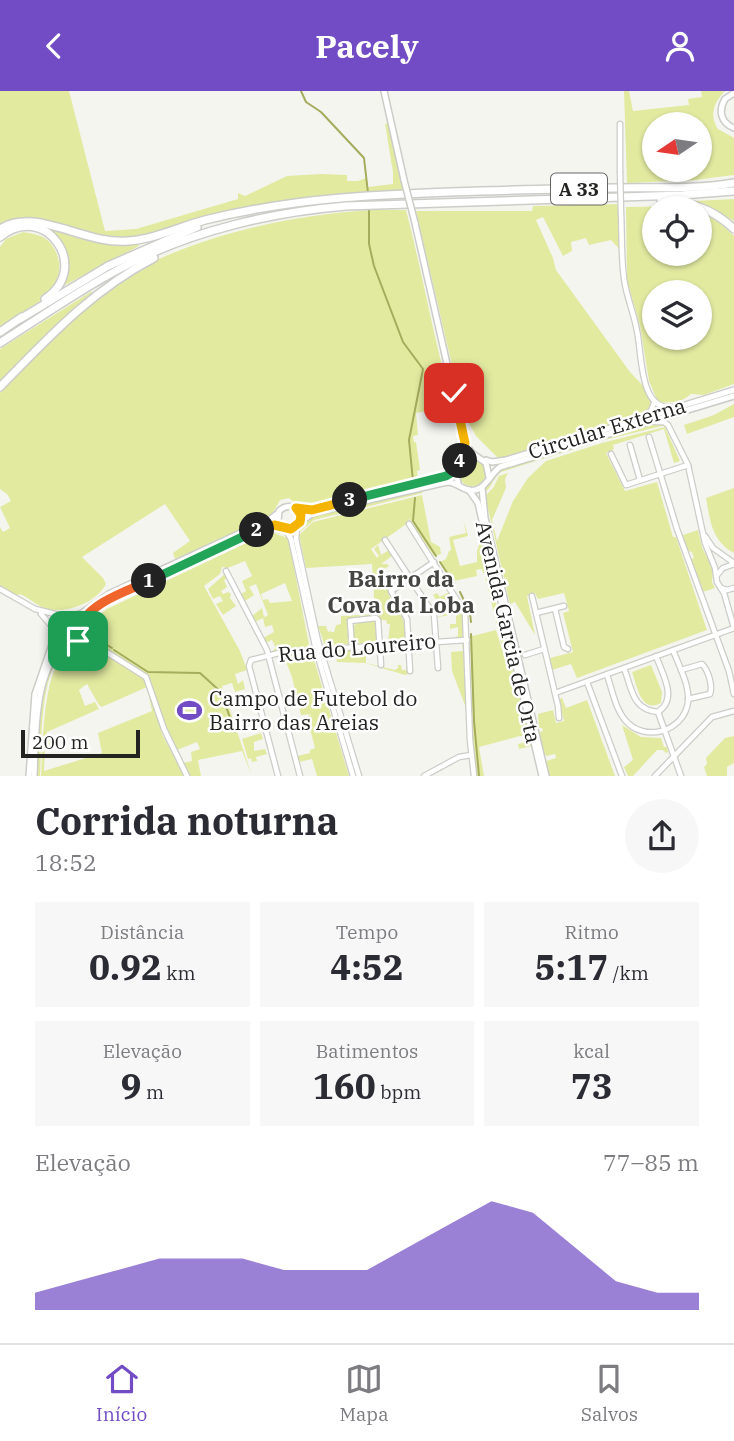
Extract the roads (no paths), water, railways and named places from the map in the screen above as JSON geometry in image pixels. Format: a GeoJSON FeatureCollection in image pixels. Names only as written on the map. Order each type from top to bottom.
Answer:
{"type":"FeatureCollection","features":[{"type":"Feature","properties":{"kind":"highway","name":"A 33"},"geometry":{"type":"LineString","coordinates":[[0,332],[108,266],[165,239],[253,208],[345,198],[700,185],[734,181]]}},
{"type":"Feature","properties":{"kind":"highway","name":"A 33"},"geometry":{"type":"LineString","coordinates":[[0,343],[92,284],[131,263],[185,241],[254,220],[316,208],[734,191]]}},
{"type":"Feature","properties":{"kind":"highway"},"geometry":{"type":"LineString","coordinates":[[629,197],[687,202],[716,214],[734,229]]}},
{"type":"Feature","properties":{"kind":"highway"},"geometry":{"type":"LineString","coordinates":[[0,229],[19,221],[31,220],[88,237],[128,241],[155,237],[227,215]]}},
{"type":"Feature","properties":{"kind":"highway"},"geometry":{"type":"LineString","coordinates":[[0,237],[17,227],[42,228],[56,240],[65,256],[65,272],[58,288],[20,319]]}},
{"type":"Feature","properties":{"kind":"highway"},"geometry":{"type":"LineString","coordinates":[[0,387],[59,326],[107,285],[185,241]]}},
{"type":"Feature","properties":{"kind":"main road"},"geometry":{"type":"LineString","coordinates":[[31,776],[40,695],[53,658],[64,645],[80,635],[80,627],[90,613],[112,599],[270,526],[297,526],[313,513],[447,482],[469,490],[482,488],[488,480],[488,466],[465,443],[384,91]]}},
{"type":"Feature","properties":{"kind":"main road"},"geometry":{"type":"LineString","coordinates":[[732,93],[723,102],[721,112],[724,122],[734,128]]}},
{"type":"Feature","properties":{"kind":"main road","name":"Circular Externa"},"geometry":{"type":"LineString","coordinates":[[488,480],[500,467],[680,406],[733,392]]}},
{"type":"Feature","properties":{"kind":"main road","name":"Circular Externa"},"geometry":{"type":"LineString","coordinates":[[478,457],[492,462],[506,460],[694,408],[733,392]]}},
{"type":"Feature","properties":{"kind":"main road"},"geometry":{"type":"LineString","coordinates":[[460,486],[455,477],[465,443]]}},
{"type":"Feature","properties":{"kind":"main road"},"geometry":{"type":"LineString","coordinates":[[31,776],[35,694],[60,621],[82,613],[110,594],[269,520],[285,506],[312,510],[407,486],[446,476],[468,456],[478,457]]}},
{"type":"Feature","properties":{"kind":"main road","name":"Avenida Garcia de Orta"},"geometry":{"type":"LineString","coordinates":[[482,488],[482,502],[544,776]]}},
{"type":"Feature","properties":{"kind":"main road","name":"Avenida Garcia de Orta"},"geometry":{"type":"LineString","coordinates":[[469,490],[478,503],[544,776]]}},
{"type":"Feature","properties":{"kind":"main road"},"geometry":{"type":"LineString","coordinates":[[296,508],[301,515],[297,526]]}},
{"type":"Feature","properties":{"kind":"main road"},"geometry":{"type":"LineString","coordinates":[[279,511],[278,521],[284,528]]}},
{"type":"Feature","properties":{"kind":"main road"},"geometry":{"type":"LineString","coordinates":[[68,618],[77,621],[80,627]]}},
{"type":"Feature","properties":{"kind":"main road"},"geometry":{"type":"LineString","coordinates":[[56,632],[61,640],[74,641]]}},
{"type":"Feature","properties":{"kind":"street"},"geometry":{"type":"LineString","coordinates":[[621,124],[624,277],[637,329],[643,377],[653,407],[651,411],[624,426]]}},
{"type":"Feature","properties":{"kind":"street"},"geometry":{"type":"LineString","coordinates":[[652,398],[662,408],[680,406]]}},
{"type":"Feature","properties":{"kind":"street"},"geometry":{"type":"LineString","coordinates":[[555,693],[734,628],[702,529],[688,465],[671,428],[673,419],[694,408]]}},
{"type":"Feature","properties":{"kind":"street","name":"Circular Externa"},"geometry":{"type":"LineString","coordinates":[[624,426],[660,421],[671,428]]}},
{"type":"Feature","properties":{"kind":"street"},"geometry":{"type":"LineString","coordinates":[[649,437],[734,694]]}},
{"type":"Feature","properties":{"kind":"street"},"geometry":{"type":"LineString","coordinates":[[630,445],[640,480]]}},
{"type":"Feature","properties":{"kind":"street"},"geometry":{"type":"LineString","coordinates":[[611,454],[626,485],[688,465]]}},
{"type":"Feature","properties":{"kind":"street"},"geometry":{"type":"LineString","coordinates":[[409,524],[463,607],[474,776]]}},
{"type":"Feature","properties":{"kind":"street"},"geometry":{"type":"LineString","coordinates":[[297,526],[296,539],[318,650],[356,776]]}},
{"type":"Feature","properties":{"kind":"street"},"geometry":{"type":"LineString","coordinates":[[284,528],[291,539],[344,747],[356,776]]}},
{"type":"Feature","properties":{"kind":"street"},"geometry":{"type":"LineString","coordinates":[[702,529],[713,548],[734,563]]}},
{"type":"Feature","properties":{"kind":"street"},"geometry":{"type":"LineString","coordinates":[[385,540],[435,615],[438,668]]}},
{"type":"Feature","properties":{"kind":"street"},"geometry":{"type":"LineString","coordinates":[[410,671],[407,619],[391,593],[434,562]]}},
{"type":"Feature","properties":{"kind":"street"},"geometry":{"type":"LineString","coordinates":[[717,576],[723,568],[734,563]]}},
{"type":"Feature","properties":{"kind":"street"},"geometry":{"type":"LineString","coordinates":[[226,571],[268,655],[300,776]]}},
{"type":"Feature","properties":{"kind":"street"},"geometry":{"type":"LineString","coordinates":[[721,587],[727,590],[734,588]]}},
{"type":"Feature","properties":{"kind":"street"},"geometry":{"type":"LineString","coordinates":[[0,589],[35,609],[48,619],[56,632]]}},
{"type":"Feature","properties":{"kind":"street"},"geometry":{"type":"LineString","coordinates":[[531,596],[559,718]]}},
{"type":"Feature","properties":{"kind":"street"},"geometry":{"type":"LineString","coordinates":[[536,613],[565,606]]}},
{"type":"Feature","properties":{"kind":"street"},"geometry":{"type":"LineString","coordinates":[[35,609],[68,618]]}},
{"type":"Feature","properties":{"kind":"street"},"geometry":{"type":"LineString","coordinates":[[555,609],[564,647],[568,649]]}},
{"type":"Feature","properties":{"kind":"street"},"geometry":{"type":"LineString","coordinates":[[352,647],[350,621],[376,618],[381,666]]}},
{"type":"Feature","properties":{"kind":"street"},"geometry":{"type":"LineString","coordinates":[[80,627],[92,643],[146,677],[159,717],[187,776]]}},
{"type":"Feature","properties":{"kind":"street","name":"Rua do Loureiro"},"geometry":{"type":"LineString","coordinates":[[278,776],[250,661],[268,655],[318,650],[467,640]]}},
{"type":"Feature","properties":{"kind":"street"},"geometry":{"type":"LineString","coordinates":[[74,641],[92,643]]}},
{"type":"Feature","properties":{"kind":"street"},"geometry":{"type":"LineString","coordinates":[[526,655],[544,649]]}},
{"type":"Feature","properties":{"kind":"street"},"geometry":{"type":"LineString","coordinates":[[607,674],[620,710],[629,724],[644,732],[665,730],[681,718],[688,699],[674,650]]}},
{"type":"Feature","properties":{"kind":"street"},"geometry":{"type":"LineString","coordinates":[[624,668],[639,705],[646,711],[658,712],[665,707],[669,695],[656,656]]}},
{"type":"Feature","properties":{"kind":"street"},"geometry":{"type":"LineString","coordinates":[[681,670],[702,664],[710,681],[710,694],[688,699]]}},
{"type":"Feature","properties":{"kind":"street"},"geometry":{"type":"LineString","coordinates":[[587,682],[622,776]]}},
{"type":"Feature","properties":{"kind":"street"},"geometry":{"type":"LineString","coordinates":[[655,776],[712,716],[734,711]]}},
{"type":"Feature","properties":{"kind":"street"},"geometry":{"type":"LineString","coordinates":[[658,712],[681,776]]}},
{"type":"Feature","properties":{"kind":"street"},"geometry":{"type":"LineString","coordinates":[[424,776],[459,757],[471,755]]}},
{"type":"Feature","properties":{"kind":"waterway"},"geometry":{"type":"LineString","coordinates":[[301,91],[306,102],[321,112],[364,158],[368,193]]}},
{"type":"Feature","properties":{"kind":"waterway"},"geometry":{"type":"LineString","coordinates":[[369,209],[369,244],[374,266],[403,342],[423,369],[409,440],[413,481]]}},
{"type":"Feature","properties":{"kind":"waterway"},"geometry":{"type":"LineString","coordinates":[[415,498],[413,521],[436,556]]}},
{"type":"Feature","properties":{"kind":"waterway"},"geometry":{"type":"LineString","coordinates":[[440,562],[455,585]]}},
{"type":"Feature","properties":{"kind":"waterway"},"geometry":{"type":"LineString","coordinates":[[460,592],[470,613],[471,622]]}},
{"type":"Feature","properties":{"kind":"waterway"},"geometry":{"type":"LineString","coordinates":[[471,634],[479,776]]}},
{"type":"Feature","properties":{"kind":"waterway"},"geometry":{"type":"LineString","coordinates":[[91,635],[112,648]]}},
{"type":"Feature","properties":{"kind":"waterway"},"geometry":{"type":"LineString","coordinates":[[114,650],[148,672],[200,673],[221,692],[235,732]]}},
{"type":"Feature","properties":{"kind":"place","name":"Campo de Futebol do Bairro das Areias"},"geometry":{"type":"Point","coordinates":[189,711]}},
{"type":"Feature","properties":{"kind":"district","name":"Bairro da Cova da Loba"},"geometry":{"type":"Point","coordinates":[401,592]}}]}
